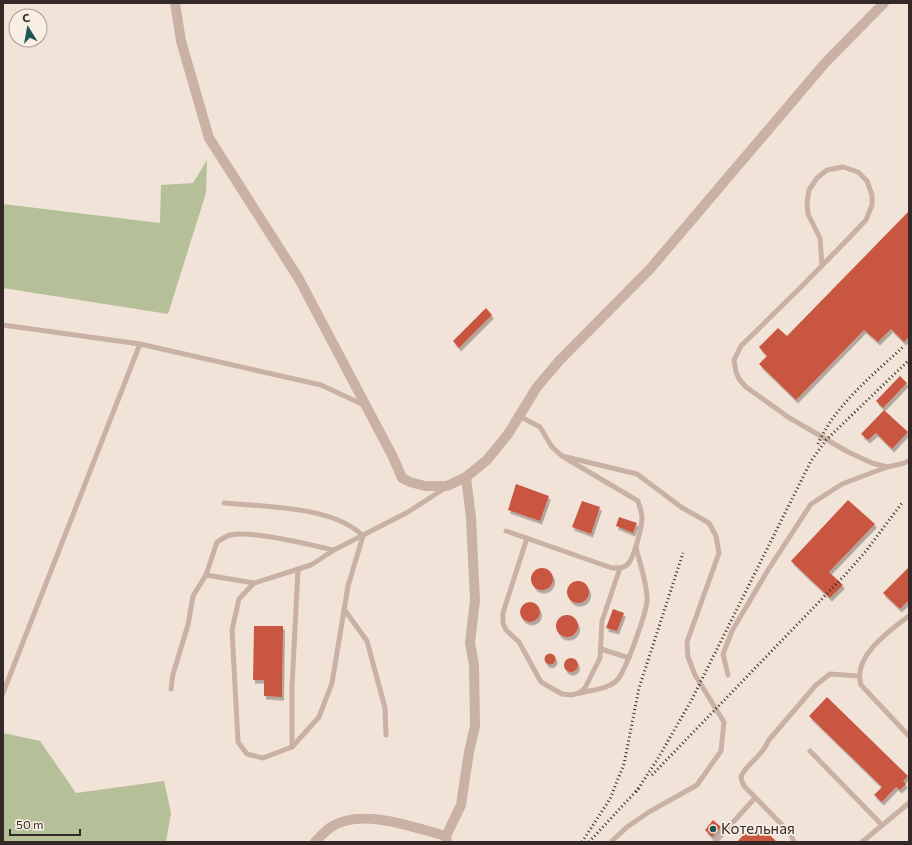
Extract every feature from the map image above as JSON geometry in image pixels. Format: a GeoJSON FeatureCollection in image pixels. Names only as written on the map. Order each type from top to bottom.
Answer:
{"type":"FeatureCollection","features":[{"type":"Feature","properties":{"kind":"street"},"geometry":{"type":"LineString","coordinates":[[175,3],[181,41],[208,138],[299,279],[393,457],[402,478],[425,486],[447,486],[466,477],[487,460],[508,434],[537,387],[559,361],[650,269],[825,63],[884,3]]}},
{"type":"Feature","properties":{"kind":"street"},"geometry":{"type":"LineString","coordinates":[[315,842],[331,827],[341,822],[377,819],[447,839],[461,805],[475,726],[474,665],[470,643],[475,600],[472,518],[466,477]]}},
{"type":"Feature","properties":{"kind":"lane"},"geometry":{"type":"LineString","coordinates":[[822,265],[820,238],[808,214],[807,203],[809,190],[817,178],[827,170],[843,167],[858,172],[867,181],[872,195],[872,205],[866,220],[822,265],[741,346],[734,360],[736,372],[739,379],[746,387],[788,417],[848,452],[872,463],[887,467]]}},
{"type":"Feature","properties":{"kind":"lane"},"geometry":{"type":"LineString","coordinates":[[3,325],[140,344],[321,385],[366,407]]}},
{"type":"Feature","properties":{"kind":"lane"},"geometry":{"type":"LineString","coordinates":[[3,693],[140,344]]}},
{"type":"Feature","properties":{"kind":"lane"},"geometry":{"type":"LineString","coordinates":[[506,531],[612,568],[620,568],[627,565],[635,546],[642,522],[642,514],[638,502],[562,456],[552,447],[540,427],[518,416]]}},
{"type":"Feature","properties":{"kind":"lane"},"geometry":{"type":"LineString","coordinates":[[562,456],[637,474],[681,507],[709,524],[716,536],[719,553],[687,642],[688,657],[695,675],[724,722],[721,751],[697,785],[649,812],[627,827],[611,842]]}},
{"type":"Feature","properties":{"kind":"lane"},"geometry":{"type":"LineString","coordinates":[[728,675],[723,654],[732,631],[768,570],[811,504],[842,484],[909,460]]}},
{"type":"Feature","properties":{"kind":"lane"},"geometry":{"type":"LineString","coordinates":[[206,575],[254,583],[311,565],[334,550],[364,536],[408,512],[447,486]]}},
{"type":"Feature","properties":{"kind":"lane"},"geometry":{"type":"LineString","coordinates":[[224,503],[328,515],[355,527],[364,536]]}},
{"type":"Feature","properties":{"kind":"lane"},"geometry":{"type":"LineString","coordinates":[[171,689],[188,625],[193,596],[206,575],[216,542],[230,535],[249,535],[302,543],[334,550]]}},
{"type":"Feature","properties":{"kind":"lane"},"geometry":{"type":"LineString","coordinates":[[254,583],[239,599],[232,630],[238,742],[247,754],[263,758],[292,747],[320,717],[332,682],[348,586],[364,536]]}},
{"type":"Feature","properties":{"kind":"lane"},"geometry":{"type":"LineString","coordinates":[[527,538],[503,613],[503,623],[506,630],[519,642],[541,682],[562,694],[571,695],[607,686],[617,681],[624,670],[647,601],[635,546]]}},
{"type":"Feature","properties":{"kind":"lane"},"geometry":{"type":"LineString","coordinates":[[579,693],[585,688],[600,658],[602,621],[620,568]]}},
{"type":"Feature","properties":{"kind":"lane"},"geometry":{"type":"LineString","coordinates":[[292,747],[292,687],[298,569]]}},
{"type":"Feature","properties":{"kind":"lane"},"geometry":{"type":"LineString","coordinates":[[344,609],[367,641],[385,708],[386,735]]}},
{"type":"Feature","properties":{"kind":"lane"},"geometry":{"type":"LineString","coordinates":[[909,616],[890,630],[869,652],[861,665],[858,676],[861,685],[909,736]]}},
{"type":"Feature","properties":{"kind":"lane"},"geometry":{"type":"LineString","coordinates":[[601,649],[629,658]]}},
{"type":"Feature","properties":{"kind":"lane"},"geometry":{"type":"LineString","coordinates":[[794,842],[790,833],[744,786],[741,777],[743,772],[765,749],[768,741],[816,685],[830,674],[858,676]]}},
{"type":"Feature","properties":{"kind":"lane"},"geometry":{"type":"LineString","coordinates":[[810,751],[882,825]]}},
{"type":"Feature","properties":{"kind":"lane"},"geometry":{"type":"LineString","coordinates":[[715,842],[755,798]]}},
{"type":"Feature","properties":{"kind":"lane"},"geometry":{"type":"LineString","coordinates":[[862,842],[909,803]]}},
{"type":"Feature","properties":{"kind":"green space"},"geometry":{"type":"Polygon","coordinates":[[[207,160],[206,193],[168,314],[3,288],[3,204],[160,223],[161,185],[193,183],[207,160]]]}},
{"type":"Feature","properties":{"kind":"green space"},"geometry":{"type":"Polygon","coordinates":[[[3,733],[40,741],[76,793],[164,781],[171,813],[166,842],[3,842],[3,733]]]}},
{"type":"Feature","properties":{"kind":"building"},"geometry":{"type":"Polygon","coordinates":[[[909,211],[909,337],[904,342],[891,329],[878,342],[864,330],[796,400],[759,364],[767,356],[759,347],[778,328],[787,336],[909,211]]]}},
{"type":"Feature","properties":{"kind":"building"},"geometry":{"type":"Polygon","coordinates":[[[486,308],[492,315],[459,348],[453,341],[486,308]]]}},
{"type":"Feature","properties":{"kind":"building"},"geometry":{"type":"Polygon","coordinates":[[[900,376],[907,383],[883,408],[876,401],[900,376]]]}},
{"type":"Feature","properties":{"kind":"building"},"geometry":{"type":"Polygon","coordinates":[[[884,410],[908,432],[892,449],[876,433],[868,440],[861,434],[884,410]]]}},
{"type":"Feature","properties":{"kind":"building"},"geometry":{"type":"Polygon","coordinates":[[[516,484],[549,496],[540,521],[508,510],[516,484]]]}},
{"type":"Feature","properties":{"kind":"building"},"geometry":{"type":"Polygon","coordinates":[[[848,500],[875,524],[829,572],[843,585],[830,598],[791,561],[848,500]]]}},
{"type":"Feature","properties":{"kind":"building"},"geometry":{"type":"Polygon","coordinates":[[[582,501],[600,507],[591,534],[572,527],[582,501]]]}},
{"type":"Feature","properties":{"kind":"building"},"geometry":{"type":"Polygon","coordinates":[[[619,517],[637,523],[633,533],[616,526],[619,517]]]}},
{"type":"Feature","properties":{"kind":"building"},"geometry":{"type":"Polygon","coordinates":[[[909,567],[909,600],[900,609],[883,593],[909,567]]]}},
{"type":"Feature","properties":{"kind":"building"},"geometry":{"type":"Polygon","coordinates":[[[542,568],[550,571],[553,579],[550,587],[542,590],[534,587],[531,579],[534,571],[542,568]]]}},
{"type":"Feature","properties":{"kind":"building"},"geometry":{"type":"Polygon","coordinates":[[[578,581],[586,584],[589,592],[586,600],[578,603],[570,600],[567,592],[570,584],[578,581]]]}},
{"type":"Feature","properties":{"kind":"building"},"geometry":{"type":"Polygon","coordinates":[[[530,602],[537,605],[540,612],[537,619],[530,622],[523,619],[520,612],[523,605],[530,602]]]}},
{"type":"Feature","properties":{"kind":"building"},"geometry":{"type":"Polygon","coordinates":[[[613,609],[624,613],[617,631],[606,628],[613,609]]]}},
{"type":"Feature","properties":{"kind":"building"},"geometry":{"type":"Polygon","coordinates":[[[567,615],[575,618],[578,626],[575,634],[567,637],[559,634],[556,626],[559,618],[567,615]]]}},
{"type":"Feature","properties":{"kind":"building"},"geometry":{"type":"Polygon","coordinates":[[[254,626],[283,626],[282,697],[264,696],[264,680],[253,680],[254,626]]]}},
{"type":"Feature","properties":{"kind":"building"},"geometry":{"type":"Polygon","coordinates":[[[550,653],[554,655],[556,659],[554,663],[550,665],[546,663],[544,659],[546,655],[550,653]]]}},
{"type":"Feature","properties":{"kind":"building"},"geometry":{"type":"Polygon","coordinates":[[[568,658],[574,658],[578,662],[578,668],[574,672],[568,672],[564,668],[564,662],[568,658]]]}},
{"type":"Feature","properties":{"kind":"building"},"geometry":{"type":"Polygon","coordinates":[[[827,697],[908,776],[903,781],[906,784],[900,790],[896,787],[882,802],[874,795],[882,787],[809,716],[827,697]]]}},
{"type":"Feature","properties":{"kind":"building","name":"Котельная"},"geometry":{"type":"Polygon","coordinates":[[[713,820],[721,827],[712,837],[705,830],[713,820]]]}},
{"type":"Feature","properties":{"kind":"building"},"geometry":{"type":"Polygon","coordinates":[[[759,825],[777,842],[737,842],[745,833],[748,836],[759,825]]]}},
{"type":"Feature","properties":{"kind":"railway"},"geometry":{"type":"LineString","coordinates":[[818,444],[834,416],[856,391],[904,346]]}},
{"type":"Feature","properties":{"kind":"railway"},"geometry":{"type":"LineString","coordinates":[[636,792],[657,760],[691,701],[811,461],[826,440],[909,360]]}},
{"type":"Feature","properties":{"kind":"railway"},"geometry":{"type":"LineString","coordinates":[[652,775],[845,575],[866,551],[902,503]]}},
{"type":"Feature","properties":{"kind":"railway"},"geometry":{"type":"LineString","coordinates":[[582,842],[610,799],[624,764],[639,688],[683,553]]}},
{"type":"Feature","properties":{"kind":"railway"},"geometry":{"type":"LineString","coordinates":[[589,842],[639,788]]}},
{"type":"Feature","properties":{"kind":"place","name":"Котельная"},"geometry":{"type":"Point","coordinates":[713,829]}}]}
